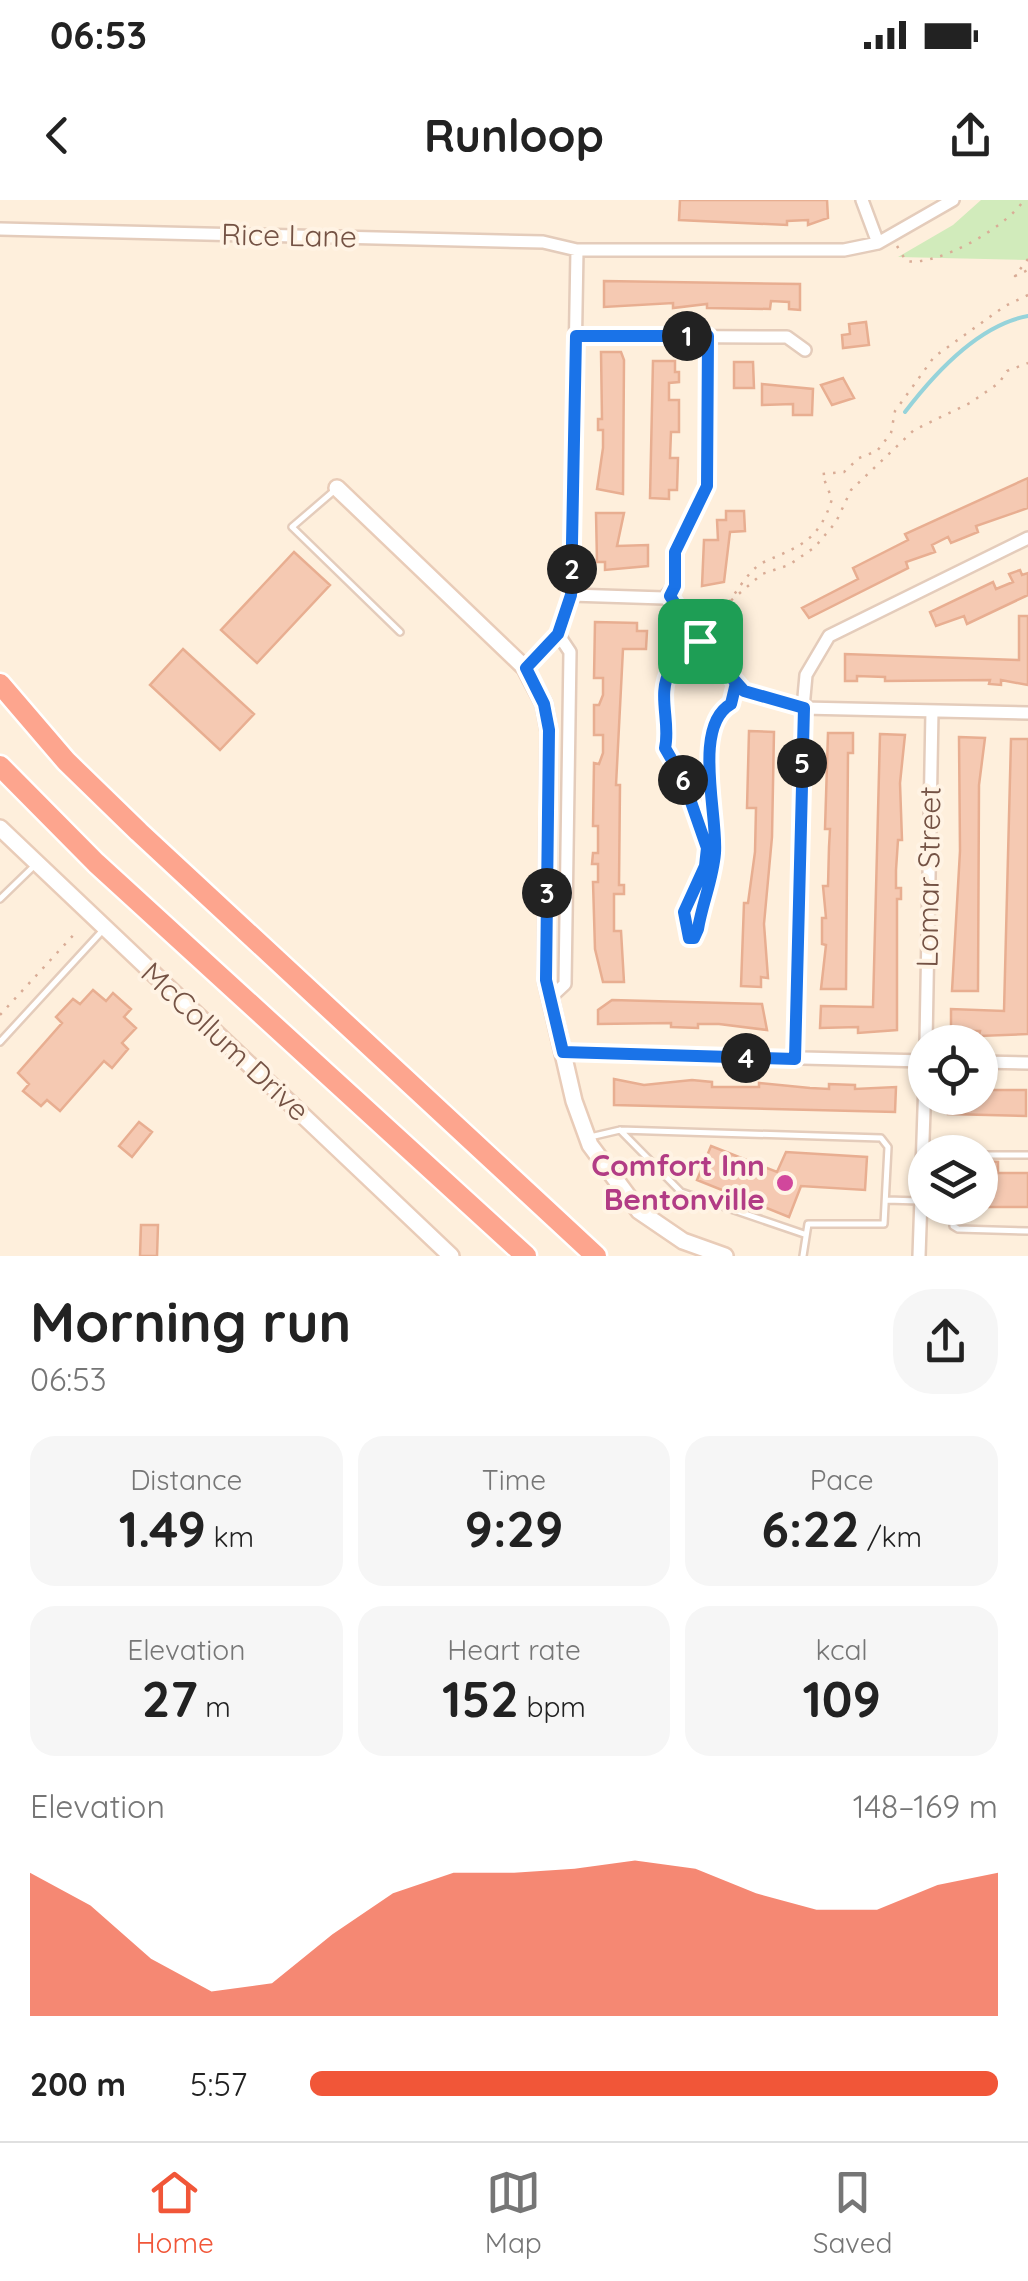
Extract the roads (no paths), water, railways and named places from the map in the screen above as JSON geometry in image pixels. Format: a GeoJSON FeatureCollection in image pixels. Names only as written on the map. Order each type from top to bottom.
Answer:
{"type":"FeatureCollection","features":[{"type":"Feature","properties":{"kind":"highway"},"geometry":{"type":"LineString","coordinates":[[0,684],[66,760],[126,820],[598,1256]]}},
{"type":"Feature","properties":{"kind":"highway"},"geometry":{"type":"LineString","coordinates":[[0,766],[96,864],[526,1256]]}},
{"type":"Feature","properties":{"kind":"highway"},"geometry":{"type":"LineString","coordinates":[[461,1196],[507,1256]]}},
{"type":"Feature","properties":{"kind":"street"},"geometry":{"type":"LineString","coordinates":[[862,200],[878,243]]}},
{"type":"Feature","properties":{"kind":"street","name":"Rice Lane"},"geometry":{"type":"LineString","coordinates":[[0,229],[543,242],[577,250],[844,250],[878,243],[953,200]]}},
{"type":"Feature","properties":{"kind":"street"},"geometry":{"type":"LineString","coordinates":[[526,668],[558,634],[571,595],[577,250]]}},
{"type":"Feature","properties":{"kind":"street"},"geometry":{"type":"LineString","coordinates":[[576,336],[788,337],[805,350]]}},
{"type":"Feature","properties":{"kind":"street"},"geometry":{"type":"LineString","coordinates":[[571,595],[670,596],[675,586],[675,552],[707,486],[708,336]]}},
{"type":"Feature","properties":{"kind":"street"},"geometry":{"type":"LineString","coordinates":[[337,488],[526,668],[544,704],[549,730],[549,999],[586,1138],[639,1211],[683,1241],[725,1256]]}},
{"type":"Feature","properties":{"kind":"street"},"geometry":{"type":"LineString","coordinates":[[795,1059],[806,675],[829,636],[1028,538]]}},
{"type":"Feature","properties":{"kind":"street"},"geometry":{"type":"LineString","coordinates":[[549,999],[565,984],[570,652],[558,634]]}},
{"type":"Feature","properties":{"kind":"street"},"geometry":{"type":"LineString","coordinates":[[804,708],[1028,713]]}},
{"type":"Feature","properties":{"kind":"street","name":"Lomar Street"},"geometry":{"type":"LineString","coordinates":[[926,1025],[932,711]]}},
{"type":"Feature","properties":{"kind":"street","name":"McCollum Drive"},"geometry":{"type":"LineString","coordinates":[[0,828],[451,1256]]}},
{"type":"Feature","properties":{"kind":"street"},"geometry":{"type":"LineString","coordinates":[[563,1052],[908,1061]]}},
{"type":"Feature","properties":{"kind":"street"},"geometry":{"type":"LineString","coordinates":[[998,1062],[1028,1063]]}},
{"type":"Feature","properties":{"kind":"street"},"geometry":{"type":"LineString","coordinates":[[919,1256],[920,1225]]}},
{"type":"Feature","properties":{"kind":"lane"},"geometry":{"type":"LineString","coordinates":[[337,488],[292,528],[400,632]]}},
{"type":"Feature","properties":{"kind":"lane"},"geometry":{"type":"LineString","coordinates":[[670,596],[700,641],[744,691],[804,708]]}},
{"type":"Feature","properties":{"kind":"lane"},"geometry":{"type":"LineString","coordinates":[[0,899],[35,864]]}},
{"type":"Feature","properties":{"kind":"lane"},"geometry":{"type":"LineString","coordinates":[[0,1042],[104,929]]}},
{"type":"Feature","properties":{"kind":"lane"},"geometry":{"type":"LineString","coordinates":[[620,1130],[681,1192],[804,1234]]}},
{"type":"Feature","properties":{"kind":"lane"},"geometry":{"type":"LineString","coordinates":[[586,1138],[620,1130],[874,1136],[888,1148],[884,1224],[813,1222],[804,1234],[803,1256]]}},
{"type":"Feature","properties":{"kind":"lane"},"geometry":{"type":"LineString","coordinates":[[998,1155],[1028,1156]]}},
{"type":"Feature","properties":{"kind":"lane"},"geometry":{"type":"LineString","coordinates":[[887,1200],[908,1201]]}},
{"type":"Feature","properties":{"kind":"lane"},"geometry":{"type":"LineString","coordinates":[[953,1225],[958,1229],[1028,1231]]}},
{"type":"Feature","properties":{"kind":"waterway"},"geometry":{"type":"LineString","coordinates":[[905,412],[943,367],[975,340],[992,329],[1028,316]]}},
{"type":"Feature","properties":{"kind":"place","name":"Comfort Inn Bentonville"},"geometry":{"type":"Point","coordinates":[785,1183]}}]}
